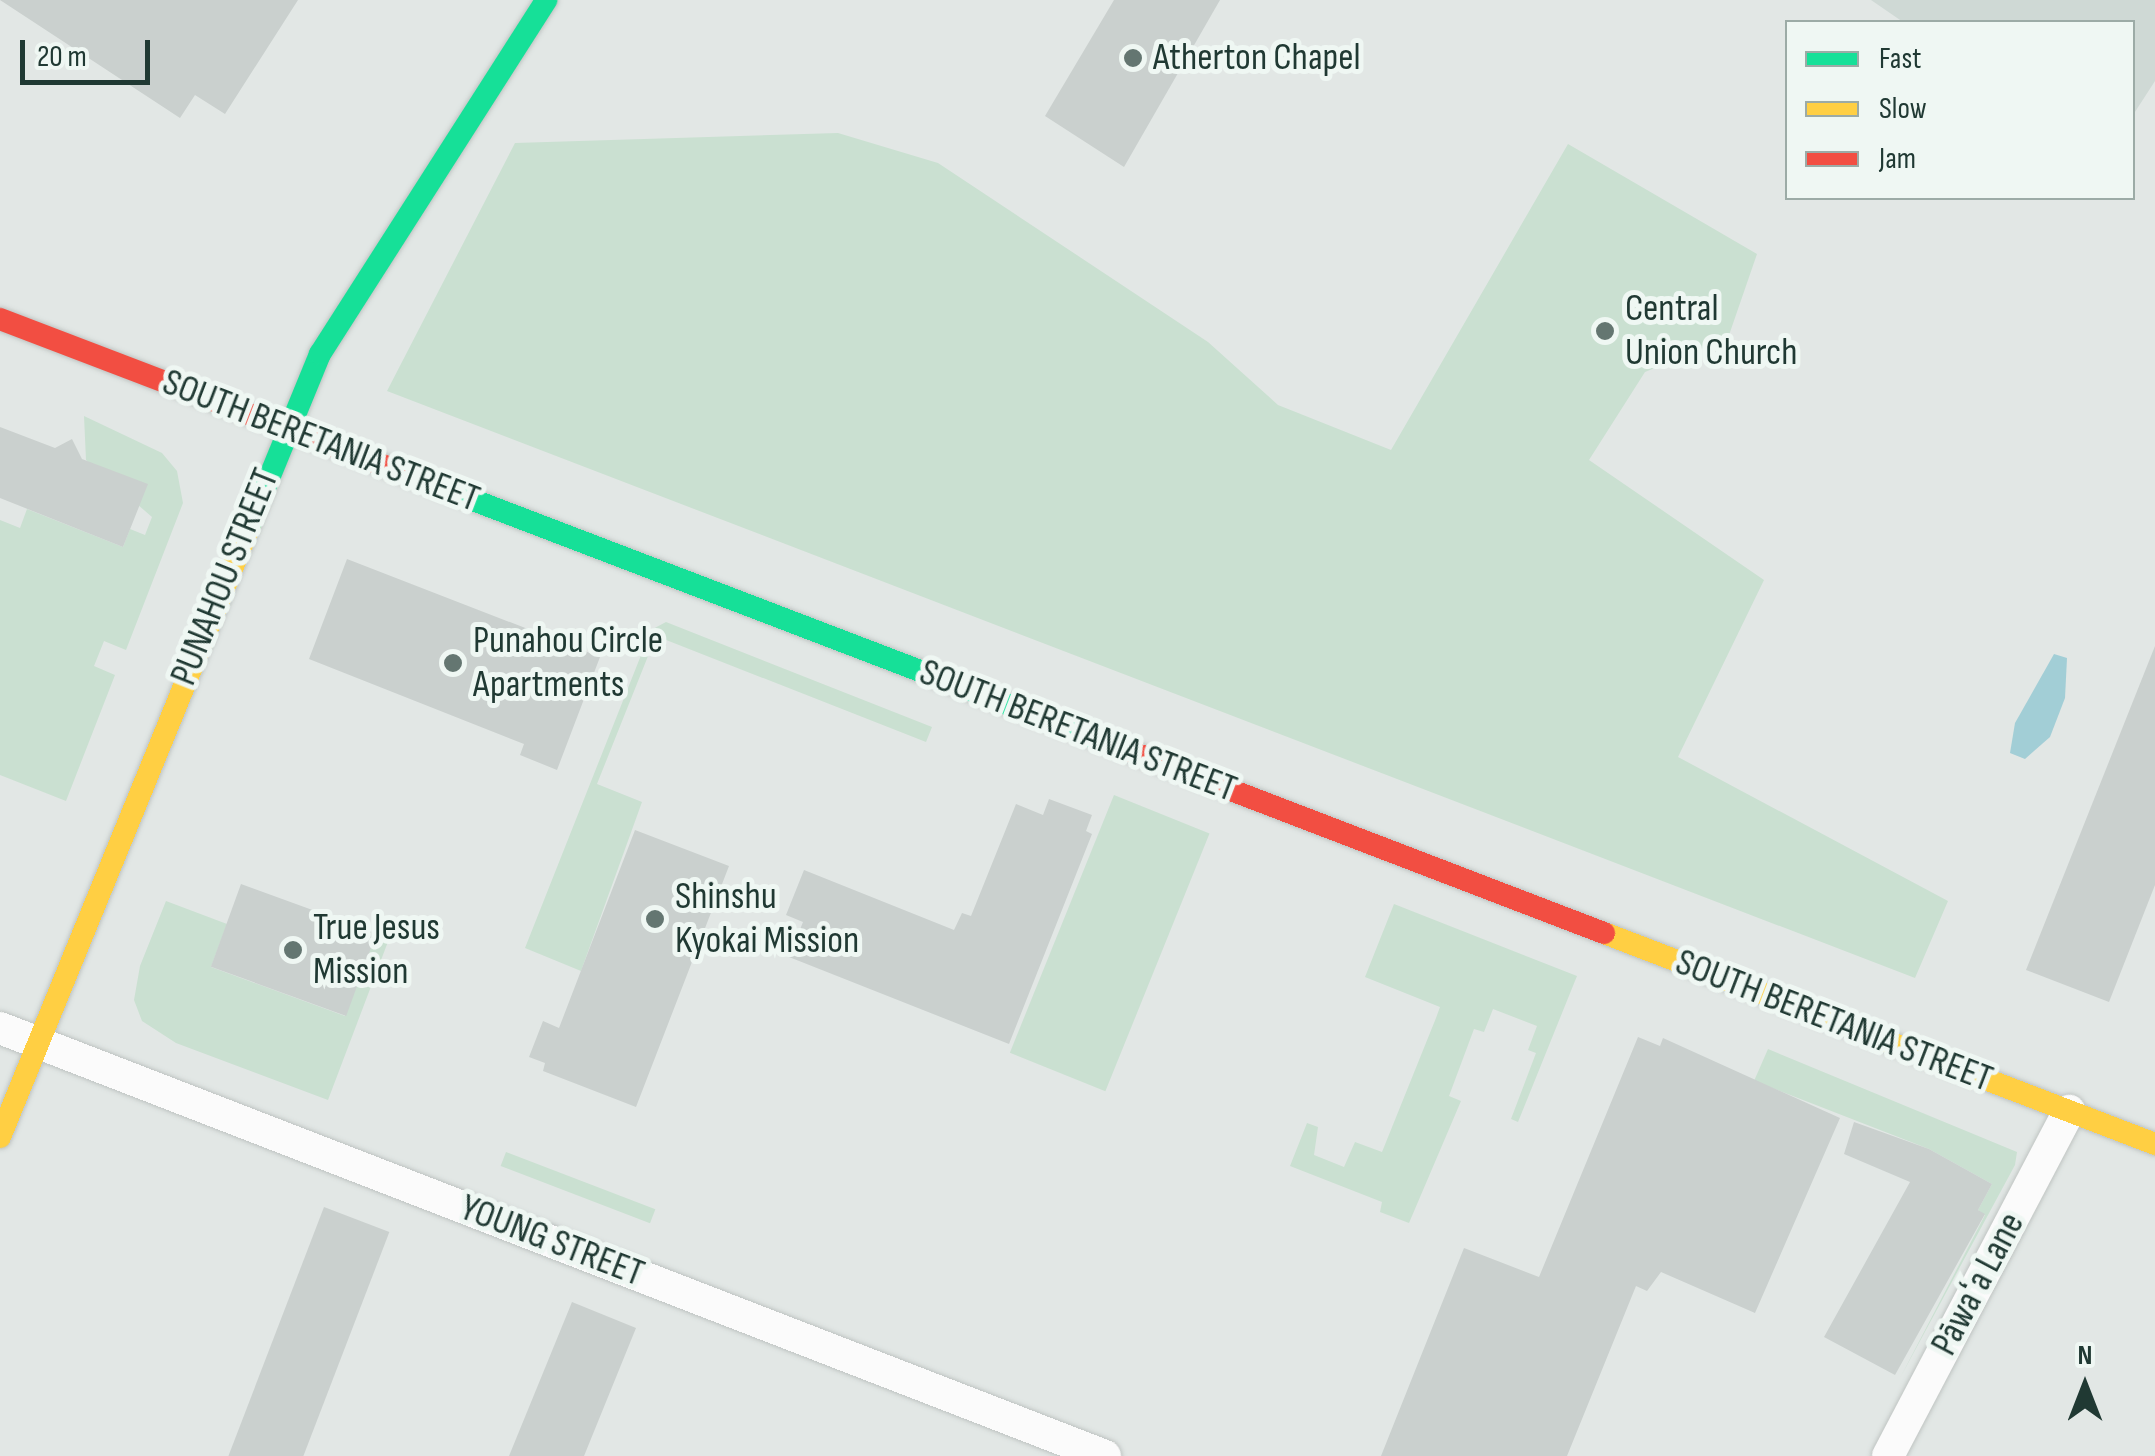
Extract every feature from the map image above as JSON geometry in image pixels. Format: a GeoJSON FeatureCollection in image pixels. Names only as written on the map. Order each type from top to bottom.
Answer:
{"type":"FeatureCollection","features":[{"type":"Feature","properties":{"kind":"main road","name":"PUNAHOU STREET"},"geometry":{"type":"LineString","coordinates":[[0,1137],[286,426],[320,354],[546,0]]}},
{"type":"Feature","properties":{"kind":"main road","name":"SOUTH BERETANIA STREET"},"geometry":{"type":"LineString","coordinates":[[0,319],[2155,1144]]}},
{"type":"Feature","properties":{"kind":"street","name":"YOUNG STREET"},"geometry":{"type":"LineString","coordinates":[[0,1028],[1093,1454]]}},
{"type":"Feature","properties":{"kind":"street","name":"Pāwaʻa Lane"},"geometry":{"type":"LineString","coordinates":[[1888,1456],[2069,1112]]}},
{"type":"Feature","properties":{"kind":"shaded area"},"geometry":{"type":"Polygon","coordinates":[[[1871,0],[2155,0],[2155,81],[2135,112],[2135,20],[1900,20],[1871,0]]]}},
{"type":"Feature","properties":{"kind":"green space"},"geometry":{"type":"Polygon","coordinates":[[[838,133],[938,163],[1208,342],[1278,405],[1391,450],[1568,144],[1757,254],[1728,338],[1645,372],[1589,460],[1764,580],[1678,757],[1948,901],[1915,978],[387,391],[515,143],[838,133]]]}},
{"type":"Feature","properties":{"kind":"green space"},"geometry":{"type":"Polygon","coordinates":[[[84,416],[162,453],[177,471],[183,503],[126,650],[104,641],[94,666],[115,675],[66,801],[0,775],[0,520],[20,528],[27,509],[123,547],[130,529],[145,535],[152,517],[86,460],[84,416]]]}},
{"type":"Feature","properties":{"kind":"green space"},"geometry":{"type":"Polygon","coordinates":[[[666,622],[932,727],[926,742],[656,636],[597,784],[642,802],[581,971],[525,948],[651,630],[666,622]]]}},
{"type":"Feature","properties":{"kind":"green space"},"geometry":{"type":"Polygon","coordinates":[[[1114,795],[1209,834],[1105,1091],[1010,1053],[1114,795]]]}},
{"type":"Feature","properties":{"kind":"green space"},"geometry":{"type":"Polygon","coordinates":[[[166,901],[227,924],[211,967],[345,1016],[376,934],[389,939],[328,1100],[176,1043],[142,1021],[134,1000],[140,966],[166,901]]]}},
{"type":"Feature","properties":{"kind":"green space"},"geometry":{"type":"Polygon","coordinates":[[[1394,904],[1577,976],[1518,1122],[1511,1119],[1536,1053],[1528,1050],[1537,1026],[1493,1009],[1484,1032],[1474,1029],[1449,1096],[1461,1101],[1409,1223],[1380,1212],[1382,1202],[1290,1166],[1307,1123],[1318,1127],[1314,1155],[1344,1167],[1355,1142],[1382,1152],[1436,1018],[1440,1007],[1365,977],[1394,904]]]}},
{"type":"Feature","properties":{"kind":"green space"},"geometry":{"type":"Polygon","coordinates":[[[1768,1049],[2017,1152],[2015,1165],[1900,1378],[1985,1215],[1978,1210],[1992,1184],[1929,1149],[1754,1081],[1768,1049]]]}},
{"type":"Feature","properties":{"kind":"green space"},"geometry":{"type":"Polygon","coordinates":[[[506,1152],[655,1209],[650,1223],[501,1166],[506,1152]]]}},
{"type":"Feature","properties":{"kind":"water"},"geometry":{"type":"Polygon","coordinates":[[[2054,654],[2067,658],[2065,698],[2050,737],[2025,759],[2010,753],[2015,723],[2054,654]]]}},
{"type":"Feature","properties":{"kind":"building"},"geometry":{"type":"Polygon","coordinates":[[[0,0],[298,0],[225,114],[195,95],[180,118],[0,0]]]}},
{"type":"Feature","properties":{"kind":"building","name":"Atherton Chapel"},"geometry":{"type":"Polygon","coordinates":[[[1114,0],[1220,0],[1124,167],[1045,116],[1114,0]]]}},
{"type":"Feature","properties":{"kind":"building"},"geometry":{"type":"Polygon","coordinates":[[[0,427],[55,448],[72,439],[82,459],[148,484],[123,547],[0,498],[0,427]]]}},
{"type":"Feature","properties":{"kind":"building","name":"Punahou Circle Apartments"},"geometry":{"type":"Polygon","coordinates":[[[347,559],[600,657],[557,770],[520,755],[524,744],[309,659],[347,559]]]}},
{"type":"Feature","properties":{"kind":"building"},"geometry":{"type":"Polygon","coordinates":[[[2155,646],[2155,885],[2109,1002],[2026,970],[2155,646]]]}},
{"type":"Feature","properties":{"kind":"building"},"geometry":{"type":"Polygon","coordinates":[[[1049,799],[1092,815],[1086,831],[1092,834],[1009,1044],[789,957],[803,922],[786,915],[804,870],[954,930],[962,913],[971,916],[1016,804],[1043,815],[1049,799]]]}},
{"type":"Feature","properties":{"kind":"building","name":"Shinshu Kyokai Mission"},"geometry":{"type":"Polygon","coordinates":[[[635,830],[729,866],[636,1107],[543,1071],[545,1063],[529,1057],[543,1021],[559,1028],[635,830]]]}},
{"type":"Feature","properties":{"kind":"building","name":"True Jesus Mission"},"geometry":{"type":"Polygon","coordinates":[[[241,884],[376,933],[346,1016],[211,967],[241,884]]]}},
{"type":"Feature","properties":{"kind":"building"},"geometry":{"type":"Polygon","coordinates":[[[1638,1037],[1660,1046],[1663,1038],[1840,1118],[1755,1313],[1661,1272],[1647,1291],[1636,1286],[1567,1456],[1381,1456],[1464,1248],[1539,1277],[1638,1037]]]}},
{"type":"Feature","properties":{"kind":"building"},"geometry":{"type":"Polygon","coordinates":[[[1854,1122],[1929,1149],[1992,1184],[1978,1210],[1985,1214],[1895,1375],[1824,1337],[1910,1182],[1844,1154],[1854,1122]]]}},
{"type":"Feature","properties":{"kind":"building"},"geometry":{"type":"Polygon","coordinates":[[[324,1207],[389,1232],[303,1456],[228,1456],[324,1207]]]}},
{"type":"Feature","properties":{"kind":"building"},"geometry":{"type":"Polygon","coordinates":[[[572,1302],[636,1328],[584,1456],[509,1456],[572,1302]]]}},
{"type":"Feature","properties":{"kind":"traffic: fast"},"geometry":{"type":"LineString","coordinates":[[249,527],[320,354],[546,0]]}},
{"type":"Feature","properties":{"kind":"traffic: fast"},"geometry":{"type":"LineString","coordinates":[[447,490],[1111,744]]}},
{"type":"Feature","properties":{"kind":"traffic: slow"},"geometry":{"type":"LineString","coordinates":[[0,1137],[249,527]]}},
{"type":"Feature","properties":{"kind":"traffic: slow"},"geometry":{"type":"LineString","coordinates":[[1604,933],[2155,1144]]}},
{"type":"Feature","properties":{"kind":"traffic: jam"},"geometry":{"type":"LineString","coordinates":[[0,319],[447,490]]}},
{"type":"Feature","properties":{"kind":"traffic: jam"},"geometry":{"type":"LineString","coordinates":[[1111,744],[1604,933]]}},
{"type":"Feature","properties":{"kind":"place","name":"Atherton Chapel"},"geometry":{"type":"Point","coordinates":[1133,58]}},
{"type":"Feature","properties":{"kind":"place","name":"Central Union Church"},"geometry":{"type":"Point","coordinates":[1605,331]}},
{"type":"Feature","properties":{"kind":"place","name":"Punahou Circle Apartments"},"geometry":{"type":"Point","coordinates":[453,663]}},
{"type":"Feature","properties":{"kind":"place","name":"Shinshu Kyokai Mission"},"geometry":{"type":"Point","coordinates":[655,919]}},
{"type":"Feature","properties":{"kind":"place","name":"True Jesus Mission"},"geometry":{"type":"Point","coordinates":[293,950]}}]}
